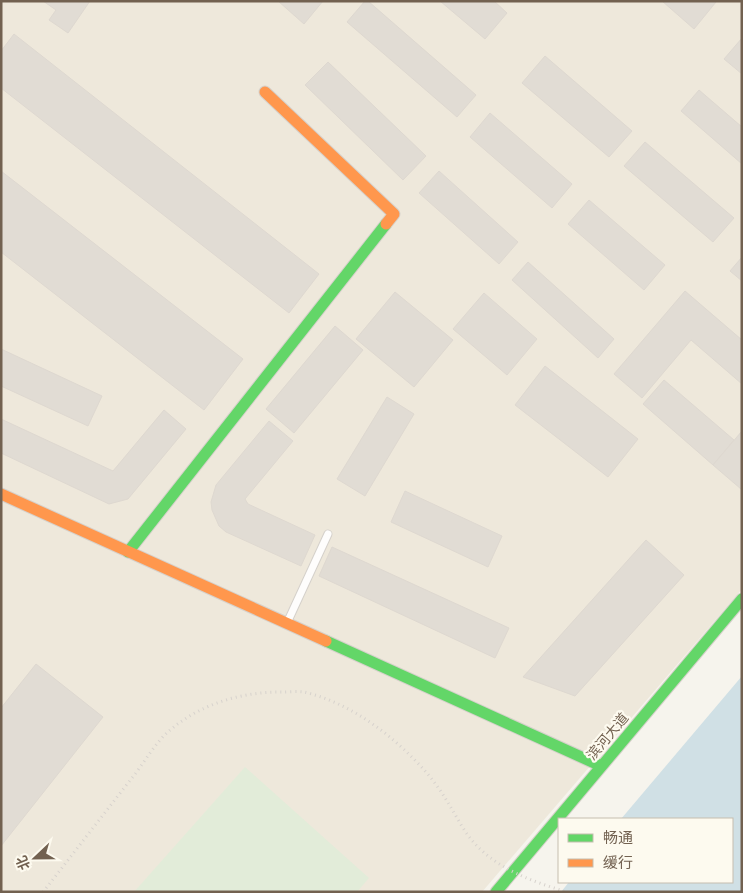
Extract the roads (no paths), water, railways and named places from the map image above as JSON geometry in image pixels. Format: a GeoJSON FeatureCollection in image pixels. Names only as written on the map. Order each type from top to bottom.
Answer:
{"type":"FeatureCollection","features":[{"type":"Feature","properties":{"kind":"street"},"geometry":{"type":"LineString","coordinates":[[128,552],[394,214],[265,92]]}},
{"type":"Feature","properties":{"kind":"street"},"geometry":{"type":"LineString","coordinates":[[1,494],[601,766]]}},
{"type":"Feature","properties":{"kind":"street","name":"滨河大道"},"geometry":{"type":"LineString","coordinates":[[496,892],[742,599]]}},
{"type":"Feature","properties":{"kind":"lane"},"geometry":{"type":"LineString","coordinates":[[287,623],[328,534]]}}]}
